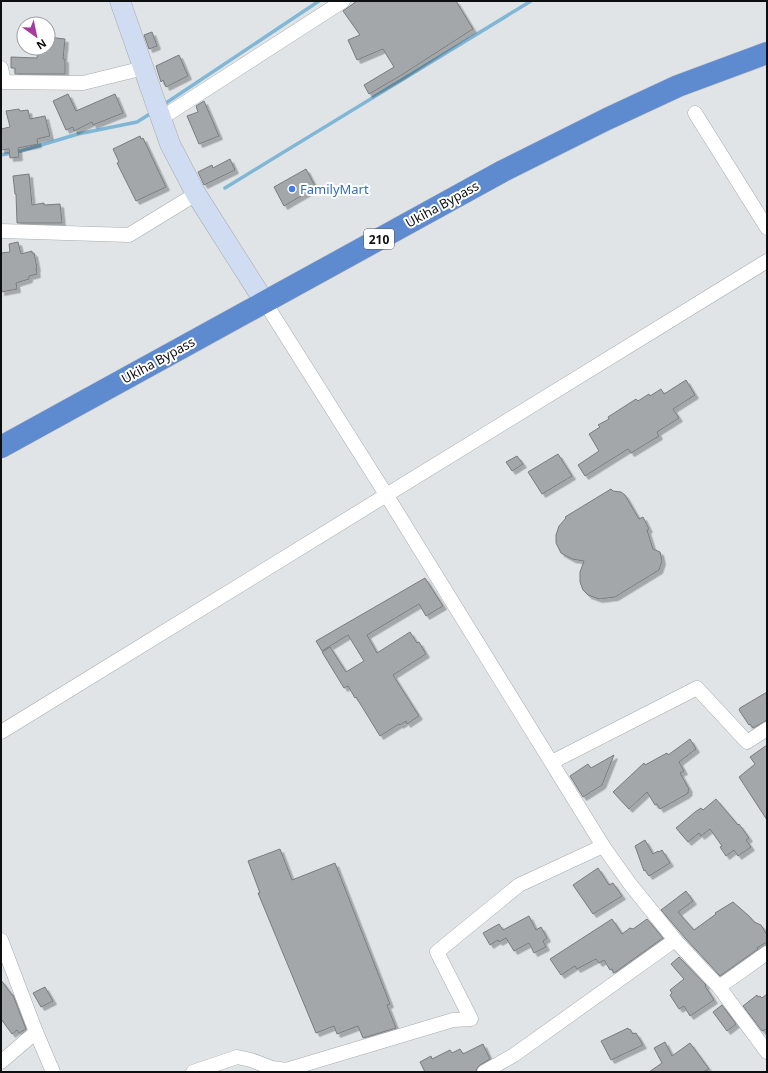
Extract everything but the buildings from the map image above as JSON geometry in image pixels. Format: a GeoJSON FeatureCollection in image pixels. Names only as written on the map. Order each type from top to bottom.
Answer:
{"type":"FeatureCollection","features":[{"type":"Feature","properties":{"kind":"highway","name":"Ukiha Bypass"},"geometry":{"type":"LineString","coordinates":[[1,447],[264,301],[503,171],[607,119],[678,86],[767,53]]}},
{"type":"Feature","properties":{"kind":"street"},"geometry":{"type":"LineString","coordinates":[[120,1],[170,144],[196,194],[387,496],[603,846],[630,884],[675,940],[719,987],[767,1052]]}},
{"type":"Feature","properties":{"kind":"street"},"geometry":{"type":"LineString","coordinates":[[158,110],[343,1]]}},
{"type":"Feature","properties":{"kind":"street"},"geometry":{"type":"LineString","coordinates":[[1,68],[4,82],[83,83],[144,68]]}},
{"type":"Feature","properties":{"kind":"street"},"geometry":{"type":"LineString","coordinates":[[695,113],[767,228]]}},
{"type":"Feature","properties":{"kind":"street"},"geometry":{"type":"LineString","coordinates":[[1,231],[129,235],[196,194]]}},
{"type":"Feature","properties":{"kind":"street"},"geometry":{"type":"LineString","coordinates":[[1,732],[767,261]]}},
{"type":"Feature","properties":{"kind":"street"},"geometry":{"type":"LineString","coordinates":[[552,762],[697,688],[747,742],[767,729]]}},
{"type":"Feature","properties":{"kind":"street"},"geometry":{"type":"LineString","coordinates":[[192,1072],[237,1057],[251,1060],[272,1068],[286,1070],[452,1020],[471,1019],[437,952],[519,885],[603,846]]}},
{"type":"Feature","properties":{"kind":"street"},"geometry":{"type":"LineString","coordinates":[[1,940],[53,1072]]}},
{"type":"Feature","properties":{"kind":"street"},"geometry":{"type":"LineString","coordinates":[[484,1072],[500,1068],[514,1055],[675,940]]}},
{"type":"Feature","properties":{"kind":"street"},"geometry":{"type":"LineString","coordinates":[[719,987],[767,953]]}},
{"type":"Feature","properties":{"kind":"street"},"geometry":{"type":"LineString","coordinates":[[1,1062],[36,1032]]}},
{"type":"Feature","properties":{"kind":"waterway"},"geometry":{"type":"LineString","coordinates":[[163,105],[319,1]]}},
{"type":"Feature","properties":{"kind":"waterway"},"geometry":{"type":"LineString","coordinates":[[225,188],[531,1]]}},
{"type":"Feature","properties":{"kind":"waterway"},"geometry":{"type":"LineString","coordinates":[[1,155],[21,151],[78,134],[137,122],[153,112]]}},
{"type":"Feature","properties":{"kind":"place","name":"FamilyMart"},"geometry":{"type":"Point","coordinates":[292,189]}}]}
